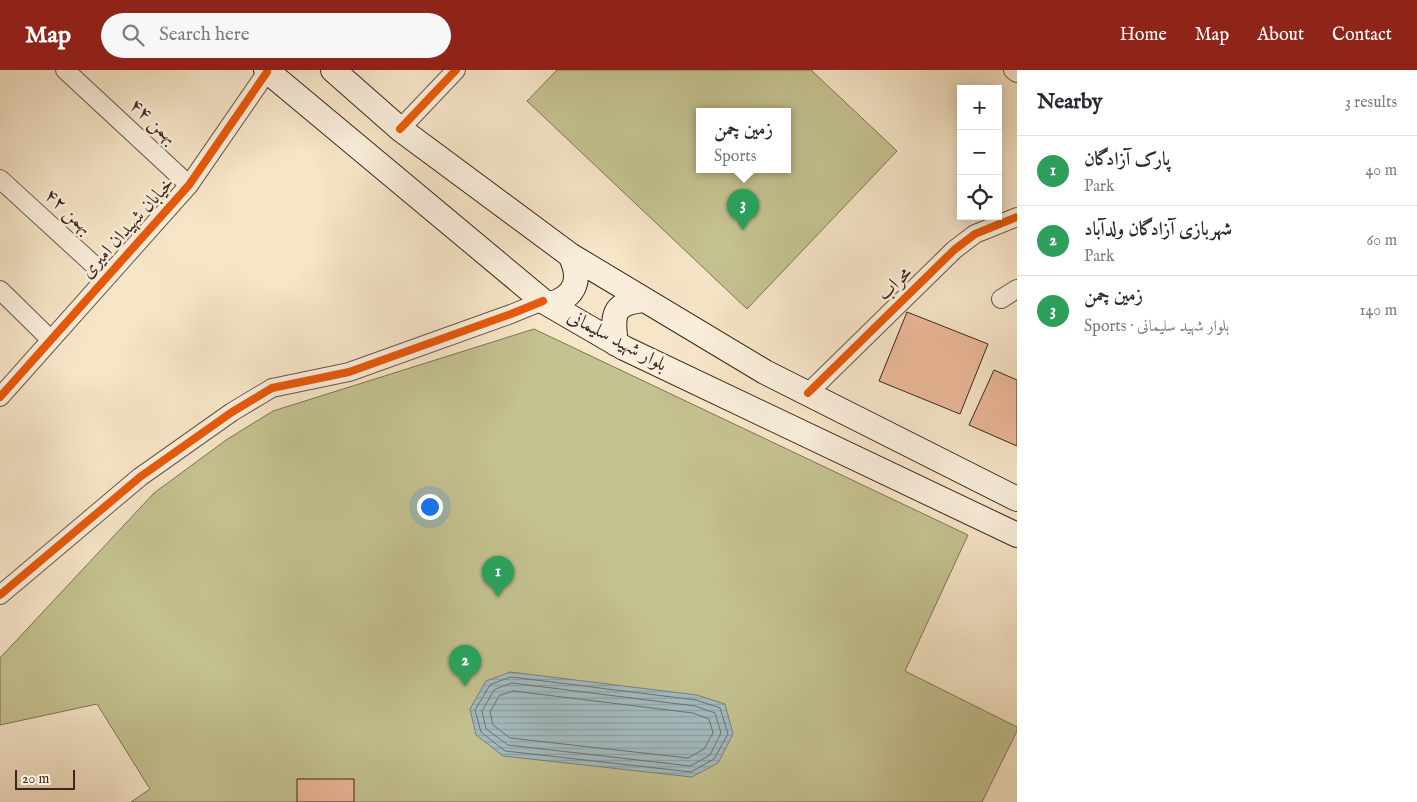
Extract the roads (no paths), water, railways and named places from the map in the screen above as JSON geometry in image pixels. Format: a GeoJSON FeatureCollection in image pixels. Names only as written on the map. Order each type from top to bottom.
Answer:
{"type":"FeatureCollection","features":[{"type":"Feature","properties":{"kind":"main road"},"geometry":{"type":"LineString","coordinates":[[332,70],[400,129],[570,255],[765,372],[1017,499]]}},
{"type":"Feature","properties":{"kind":"main road","name":"بلوار شهید سلیمانی"},"geometry":{"type":"LineString","coordinates":[[267,71],[547,302],[616,344],[1017,534]]}},
{"type":"Feature","properties":{"kind":"main road"},"geometry":{"type":"LineString","coordinates":[[547,302],[563,300],[572,291],[576,279],[576,266],[570,255]]}},
{"type":"Feature","properties":{"kind":"main road"},"geometry":{"type":"LineString","coordinates":[[616,344],[613,322],[618,310],[627,302],[644,300]]}},
{"type":"Feature","properties":{"kind":"street","name":"بهمن ۴۴"},"geometry":{"type":"LineString","coordinates":[[65,70],[189,185]]}},
{"type":"Feature","properties":{"kind":"street"},"geometry":{"type":"LineString","coordinates":[[400,129],[456,70]]}},
{"type":"Feature","properties":{"kind":"street"},"geometry":{"type":"LineString","coordinates":[[1013,70],[1017,73]]}},
{"type":"Feature","properties":{"kind":"street","name":"خیابان شهیدان امیری"},"geometry":{"type":"LineString","coordinates":[[0,397],[189,185],[267,71]]}},
{"type":"Feature","properties":{"kind":"street","name":"بهمن ۴۲"},"geometry":{"type":"LineString","coordinates":[[0,179],[107,277]]}},
{"type":"Feature","properties":{"kind":"street","name":"محراب"},"geometry":{"type":"LineString","coordinates":[[808,393],[954,250],[975,234],[1017,217]]}},
{"type":"Feature","properties":{"kind":"street"},"geometry":{"type":"LineString","coordinates":[[1002,298],[1017,289]]}},
{"type":"Feature","properties":{"kind":"street"},"geometry":{"type":"LineString","coordinates":[[0,290],[50,339]]}},
{"type":"Feature","properties":{"kind":"street"},"geometry":{"type":"LineString","coordinates":[[0,595],[140,477],[232,412],[272,388],[349,372],[547,302]]}},
{"type":"Feature","properties":{"kind":"water"},"geometry":{"type":"Polygon","coordinates":[[[510,672],[697,695],[725,704],[733,734],[718,763],[692,777],[503,756],[476,735],[470,709],[486,681],[510,672]]]}},
{"type":"Feature","properties":{"kind":"place","name":"زمین چمن"},"geometry":{"type":"Point","coordinates":[743,230]}},
{"type":"Feature","properties":{"kind":"place","name":"پارک آزادگان"},"geometry":{"type":"Point","coordinates":[498,597]}},
{"type":"Feature","properties":{"kind":"place","name":"شهربازی آزادگان ولدآباد"},"geometry":{"type":"Point","coordinates":[465,686]}}]}
